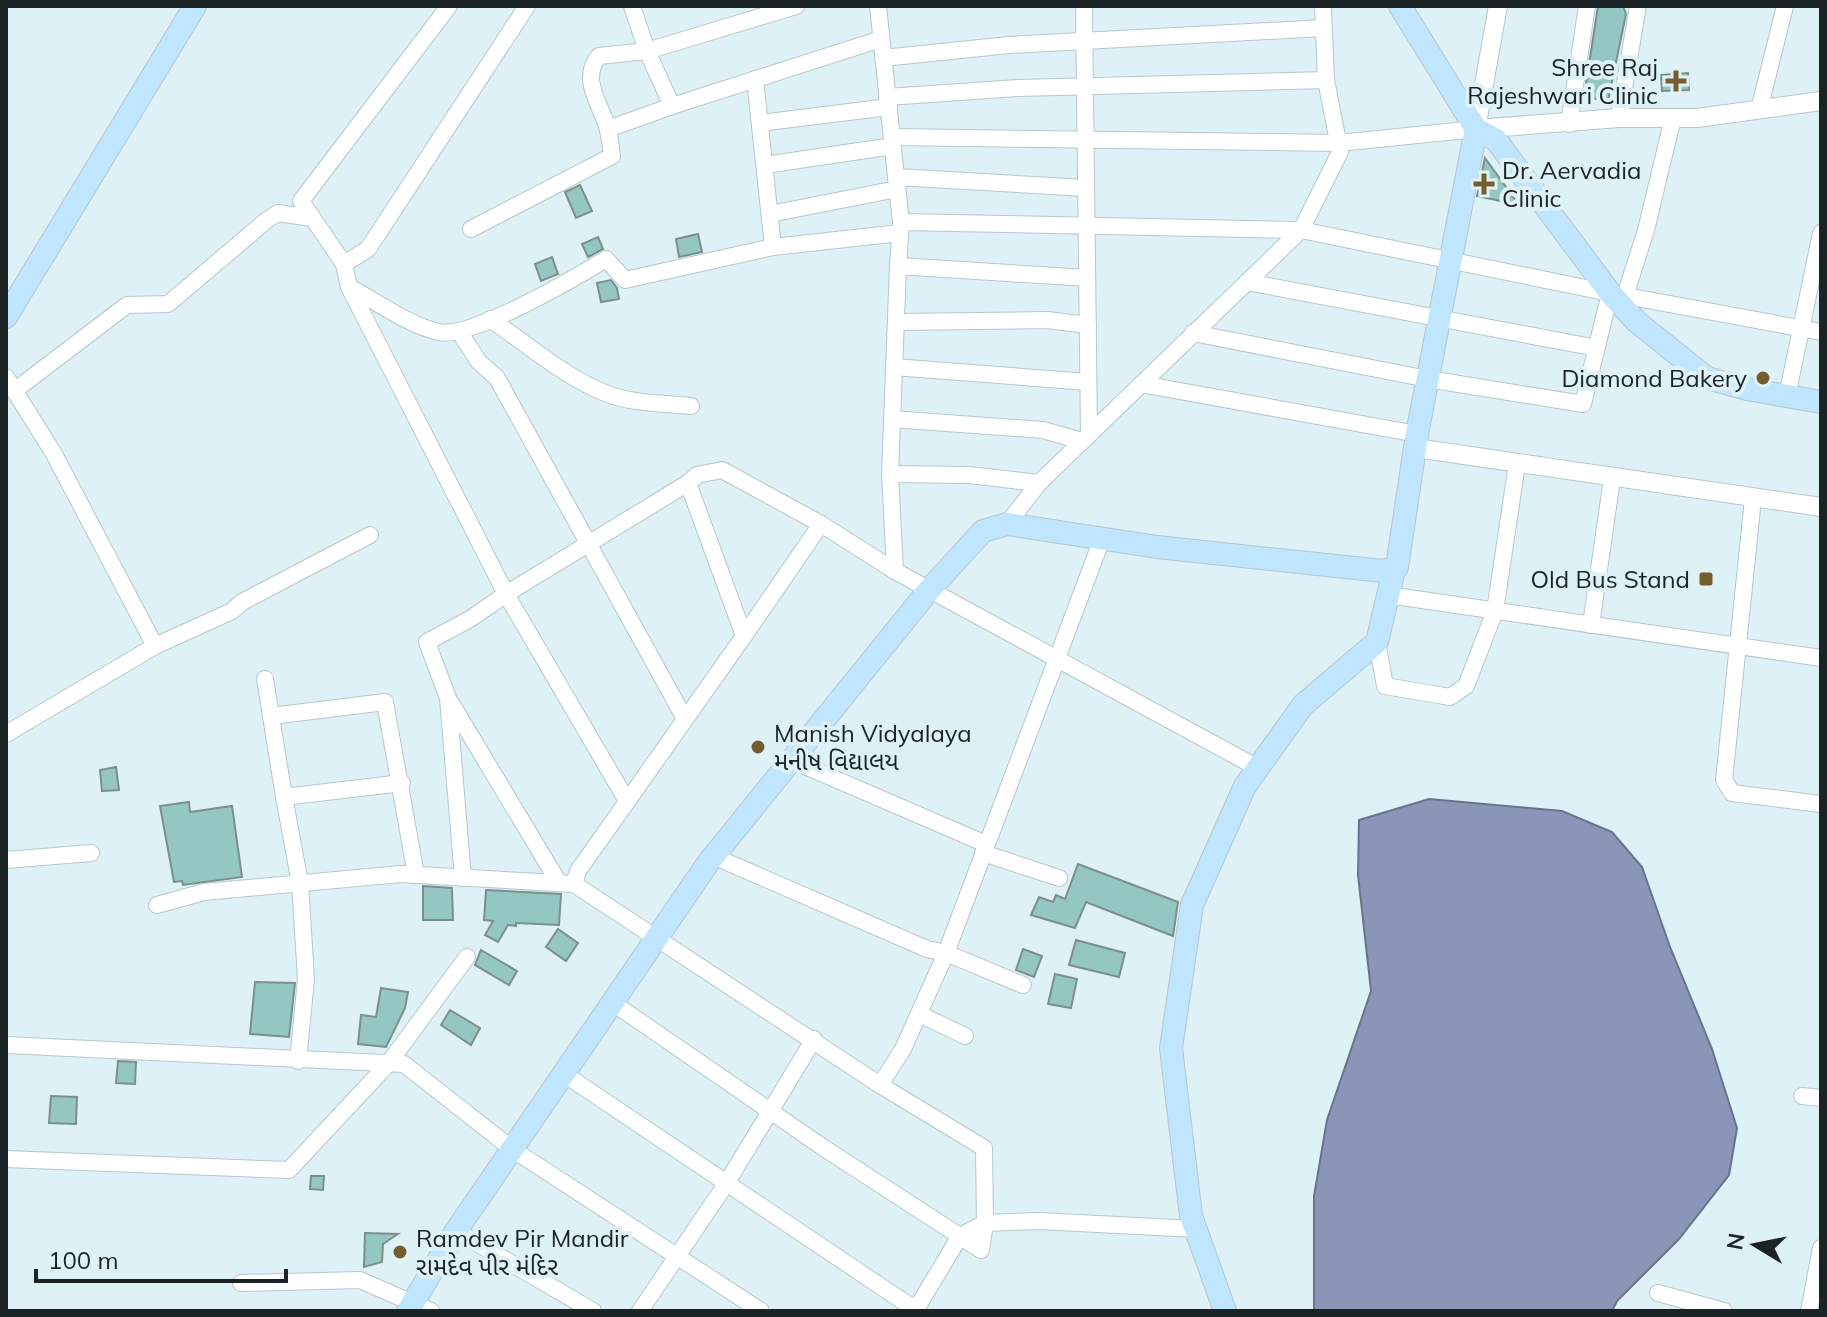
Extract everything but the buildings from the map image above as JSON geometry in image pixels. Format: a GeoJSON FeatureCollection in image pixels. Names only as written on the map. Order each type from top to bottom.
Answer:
{"type":"FeatureCollection","features":[{"type":"Feature","properties":{"kind":"main road"},"geometry":{"type":"LineString","coordinates":[[6,317],[195,6]]}},
{"type":"Feature","properties":{"kind":"main road"},"geometry":{"type":"LineString","coordinates":[[1400,6],[1476,129],[1496,140],[1637,322],[1707,378],[1821,402]]}},
{"type":"Feature","properties":{"kind":"main road"},"geometry":{"type":"LineString","coordinates":[[1225,1311],[1196,1229],[1171,1048],[1192,905],[1245,786],[1303,705],[1377,642],[1394,570],[1399,561],[1416,441],[1476,129]]}},
{"type":"Feature","properties":{"kind":"main road"},"geometry":{"type":"LineString","coordinates":[[418,1308],[456,1231],[713,856],[929,590],[983,531],[1007,524],[1102,539],[1394,570]]}},
{"type":"Feature","properties":{"kind":"street"},"geometry":{"type":"LineString","coordinates":[[449,6],[301,201],[344,264],[349,287],[506,594],[627,801]]}},
{"type":"Feature","properties":{"kind":"street"},"geometry":{"type":"LineString","coordinates":[[344,264],[368,249],[527,6]]}},
{"type":"Feature","properties":{"kind":"street"},"geometry":{"type":"LineString","coordinates":[[632,6],[647,51],[672,106]]}},
{"type":"Feature","properties":{"kind":"street"},"geometry":{"type":"LineString","coordinates":[[471,229],[612,156],[608,129],[590,83],[592,65],[599,56],[647,51],[796,6]]}},
{"type":"Feature","properties":{"kind":"street"},"geometry":{"type":"LineString","coordinates":[[878,6],[900,227],[890,474],[895,571]]}},
{"type":"Feature","properties":{"kind":"street"},"geometry":{"type":"LineString","coordinates":[[1084,6],[1088,325],[1085,437]]}},
{"type":"Feature","properties":{"kind":"street"},"geometry":{"type":"LineString","coordinates":[[1007,524],[1039,483],[1085,437],[1301,230],[1340,152],[1326,80],[1323,6]]}},
{"type":"Feature","properties":{"kind":"street"},"geometry":{"type":"LineString","coordinates":[[1476,129],[1498,6]]}},
{"type":"Feature","properties":{"kind":"street"},"geometry":{"type":"LineString","coordinates":[[1569,124],[1587,6]]}},
{"type":"Feature","properties":{"kind":"street"},"geometry":{"type":"LineString","coordinates":[[1619,118],[1638,6]]}},
{"type":"Feature","properties":{"kind":"street"},"geometry":{"type":"LineString","coordinates":[[1759,110],[1785,6]]}},
{"type":"Feature","properties":{"kind":"street"},"geometry":{"type":"LineString","coordinates":[[883,58],[1009,45],[1324,28]]}},
{"type":"Feature","properties":{"kind":"street"},"geometry":{"type":"LineString","coordinates":[[608,129],[881,39]]}},
{"type":"Feature","properties":{"kind":"street"},"geometry":{"type":"LineString","coordinates":[[755,79],[773,247]]}},
{"type":"Feature","properties":{"kind":"street"},"geometry":{"type":"LineString","coordinates":[[760,123],[888,102],[1085,86],[1326,80]]}},
{"type":"Feature","properties":{"kind":"street"},"geometry":{"type":"LineString","coordinates":[[765,165],[893,142],[1086,139],[1339,143],[1619,118],[1673,118],[1821,101]]}},
{"type":"Feature","properties":{"kind":"street"},"geometry":{"type":"LineString","coordinates":[[1193,333],[1428,379],[1583,404],[1597,348],[1654,200],[1673,118]]}},
{"type":"Feature","properties":{"kind":"street"},"geometry":{"type":"LineString","coordinates":[[770,214],[897,183],[1086,188]]}},
{"type":"Feature","properties":{"kind":"street"},"geometry":{"type":"LineString","coordinates":[[155,646],[54,454],[10,384],[127,305],[168,304],[278,213],[312,218]]}},
{"type":"Feature","properties":{"kind":"street"},"geometry":{"type":"LineString","coordinates":[[349,287],[400,316],[439,332],[460,333],[567,283],[606,259],[625,280],[773,247],[900,227],[1301,230],[1618,295],[1821,332]]}},
{"type":"Feature","properties":{"kind":"street"},"geometry":{"type":"LineString","coordinates":[[1787,396],[1821,233]]}},
{"type":"Feature","properties":{"kind":"street"},"geometry":{"type":"LineString","coordinates":[[898,266],[1087,278]]}},
{"type":"Feature","properties":{"kind":"street"},"geometry":{"type":"LineString","coordinates":[[1247,282],[1597,348]]}},
{"type":"Feature","properties":{"kind":"street"},"geometry":{"type":"LineString","coordinates":[[490,319],[562,371],[607,394],[653,405],[691,406]]}},
{"type":"Feature","properties":{"kind":"street"},"geometry":{"type":"LineString","coordinates":[[896,322],[1047,320],[1088,325]]}},
{"type":"Feature","properties":{"kind":"street"},"geometry":{"type":"LineString","coordinates":[[460,333],[479,362],[497,378],[685,719]]}},
{"type":"Feature","properties":{"kind":"street"},"geometry":{"type":"LineString","coordinates":[[894,367],[1088,382]]}},
{"type":"Feature","properties":{"kind":"street"},"geometry":{"type":"LineString","coordinates":[[1141,384],[1517,464],[1821,507]]}},
{"type":"Feature","properties":{"kind":"street"},"geometry":{"type":"LineString","coordinates":[[892,419],[1043,430],[1085,437]]}},
{"type":"Feature","properties":{"kind":"street"},"geometry":{"type":"LineString","coordinates":[[1377,642],[1385,686],[1450,697],[1466,686],[1495,611],[1517,464]]}},
{"type":"Feature","properties":{"kind":"street"},"geometry":{"type":"LineString","coordinates":[[613,1003],[981,1250],[985,1223],[984,1148],[566,884],[448,698],[427,642],[470,619],[697,475],[722,470],[821,524],[929,590],[1258,768]]}},
{"type":"Feature","properties":{"kind":"street"},"geometry":{"type":"LineString","coordinates":[[890,474],[969,475],[1039,483]]}},
{"type":"Feature","properties":{"kind":"street"},"geometry":{"type":"LineString","coordinates":[[1591,625],[1612,479]]}},
{"type":"Feature","properties":{"kind":"street"},"geometry":{"type":"LineString","coordinates":[[688,483],[744,636]]}},
{"type":"Feature","properties":{"kind":"street"},"geometry":{"type":"LineString","coordinates":[[1753,499],[1735,647],[1724,780],[1732,793],[1821,804]]}},
{"type":"Feature","properties":{"kind":"street"},"geometry":{"type":"LineString","coordinates":[[566,884],[821,524]]}},
{"type":"Feature","properties":{"kind":"street"},"geometry":{"type":"LineString","coordinates":[[6,734],[155,646],[232,611],[242,602],[370,535]]}},
{"type":"Feature","properties":{"kind":"street"},"geometry":{"type":"LineString","coordinates":[[880,1085],[903,1049],[946,953],[1102,539]]}},
{"type":"Feature","properties":{"kind":"street"},"geometry":{"type":"LineString","coordinates":[[1388,595],[1821,658]]}},
{"type":"Feature","properties":{"kind":"street"},"geometry":{"type":"LineString","coordinates":[[265,679],[300,883],[306,979],[298,1061]]}},
{"type":"Feature","properties":{"kind":"street"},"geometry":{"type":"LineString","coordinates":[[448,698],[463,878]]}},
{"type":"Feature","properties":{"kind":"street"},"geometry":{"type":"LineString","coordinates":[[271,716],[385,702],[402,783],[416,875]]}},
{"type":"Feature","properties":{"kind":"street"},"geometry":{"type":"LineString","coordinates":[[791,760],[1059,878]]}},
{"type":"Feature","properties":{"kind":"street"},"geometry":{"type":"LineString","coordinates":[[284,797],[402,783]]}},
{"type":"Feature","properties":{"kind":"street"},"geometry":{"type":"LineString","coordinates":[[6,860],[91,853]]}},
{"type":"Feature","properties":{"kind":"street"},"geometry":{"type":"LineString","coordinates":[[713,856],[927,949],[946,953],[1023,985]]}},
{"type":"Feature","properties":{"kind":"street"},"geometry":{"type":"LineString","coordinates":[[157,905],[204,892],[416,875],[566,884]]}},
{"type":"Feature","properties":{"kind":"street"},"geometry":{"type":"LineString","coordinates":[[6,1159],[289,1170],[388,1064],[467,957]]}},
{"type":"Feature","properties":{"kind":"street"},"geometry":{"type":"LineString","coordinates":[[919,1014],[965,1036]]}},
{"type":"Feature","properties":{"kind":"street"},"geometry":{"type":"LineString","coordinates":[[640,1311],[726,1184],[814,1039]]}},
{"type":"Feature","properties":{"kind":"street"},"geometry":{"type":"LineString","coordinates":[[6,1045],[404,1064],[512,1149],[761,1311]]}},
{"type":"Feature","properties":{"kind":"street"},"geometry":{"type":"LineString","coordinates":[[564,1074],[916,1310],[960,1236]]}},
{"type":"Feature","properties":{"kind":"street"},"geometry":{"type":"LineString","coordinates":[[1802,1096],[1821,1098]]}},
{"type":"Feature","properties":{"kind":"street"},"geometry":{"type":"LineString","coordinates":[[985,1223],[1039,1221],[1196,1229]]}},
{"type":"Feature","properties":{"kind":"street"},"geometry":{"type":"LineString","coordinates":[[456,1231],[593,1311]]}},
{"type":"Feature","properties":{"kind":"street"},"geometry":{"type":"LineString","coordinates":[[1809,1311],[1821,1248]]}},
{"type":"Feature","properties":{"kind":"street"},"geometry":{"type":"LineString","coordinates":[[241,1283],[360,1280],[418,1308]]}},
{"type":"Feature","properties":{"kind":"street"},"geometry":{"type":"LineString","coordinates":[[1658,1293],[1724,1311]]}},
{"type":"Feature","properties":{"kind":"water"},"geometry":{"type":"Polygon","coordinates":[[[1429,799],[1562,811],[1612,832],[1642,867],[1670,947],[1712,1049],[1737,1128],[1729,1175],[1679,1239],[1617,1301],[1612,1311],[1314,1311],[1314,1196],[1327,1120],[1371,991],[1358,875],[1359,820],[1429,799]]]}},
{"type":"Feature","properties":{"kind":"place","name":"Shree Raj Rajeshwari Clinic"},"geometry":{"type":"Point","coordinates":[1676,81]}},
{"type":"Feature","properties":{"kind":"place","name":"Dr. Aervadia Clinic"},"geometry":{"type":"Point","coordinates":[1484,184]}},
{"type":"Feature","properties":{"kind":"place","name":"Diamond Bakery"},"geometry":{"type":"Point","coordinates":[1763,378]}},
{"type":"Feature","properties":{"kind":"place","name":"Old Bus Stand"},"geometry":{"type":"Point","coordinates":[1706,579]}},
{"type":"Feature","properties":{"kind":"place","name":"Manish Vidyalaya મનીષ વિદ્યાલય"},"geometry":{"type":"Point","coordinates":[758,747]}},
{"type":"Feature","properties":{"kind":"place","name":"Ramdev Pir Mandir રામદેવ પીર મંદિર"},"geometry":{"type":"Point","coordinates":[400,1252]}}]}
